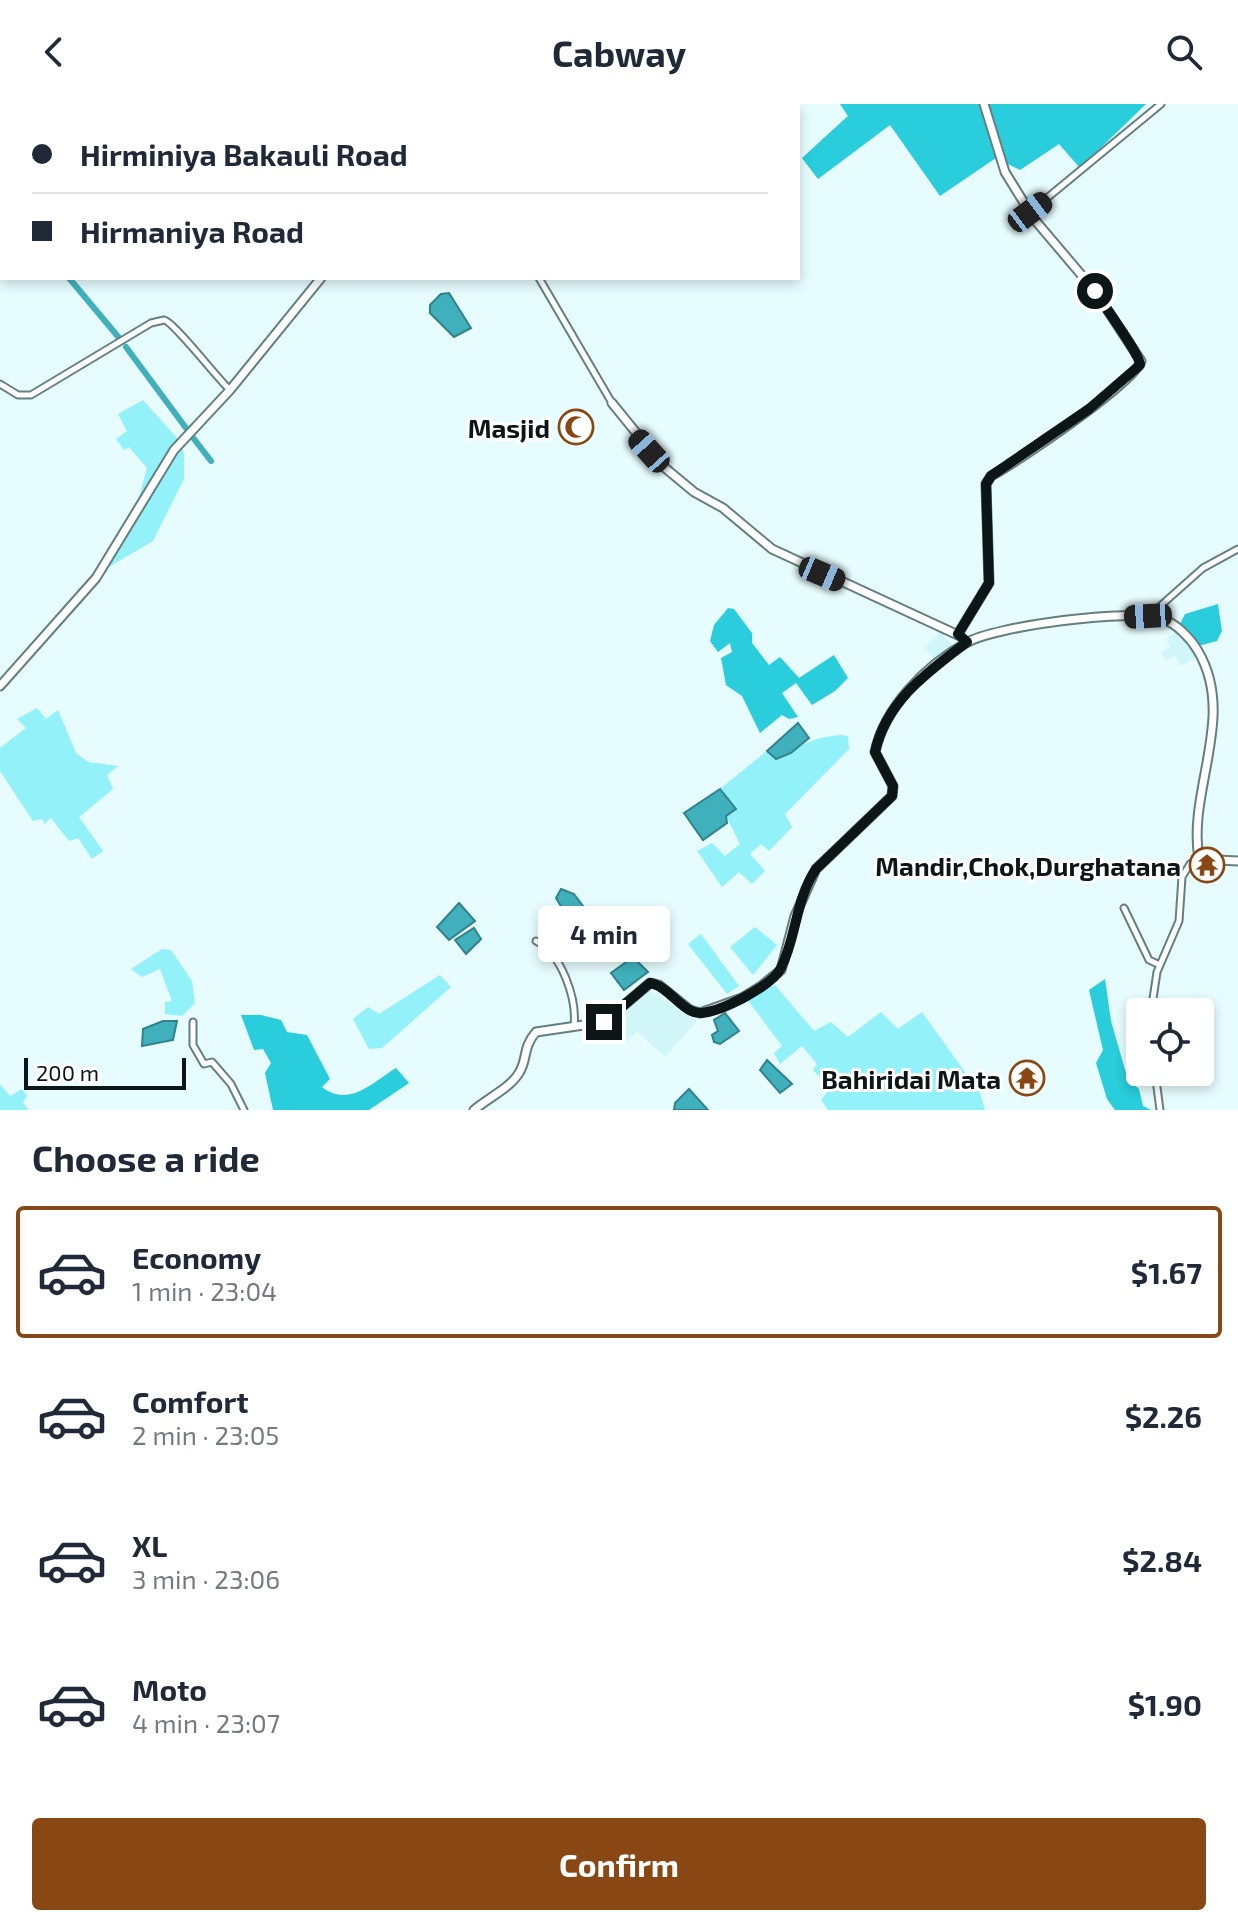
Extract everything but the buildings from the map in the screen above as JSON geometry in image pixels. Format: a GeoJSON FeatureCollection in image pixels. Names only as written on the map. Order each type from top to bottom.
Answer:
{"type":"FeatureCollection","features":[{"type":"Feature","properties":{"kind":"street"},"geometry":{"type":"LineString","coordinates":[[958,634],[989,583],[986,484],[991,476],[1089,409],[1137,371],[1141,361],[1095,291],[1030,212],[1005,172],[984,104]]}},
{"type":"Feature","properties":{"kind":"street"},"geometry":{"type":"LineString","coordinates":[[1030,212],[1161,104]]}},
{"type":"Feature","properties":{"kind":"street"},"geometry":{"type":"LineString","coordinates":[[0,686],[96,578],[156,474],[194,427],[230,390],[319,280]]}},
{"type":"Feature","properties":{"kind":"street"},"geometry":{"type":"LineString","coordinates":[[540,280],[612,403],[664,467],[694,492],[723,508],[772,549],[958,634],[967,642]]}},
{"type":"Feature","properties":{"kind":"street"},"geometry":{"type":"LineString","coordinates":[[0,384],[18,395],[31,395],[151,323],[164,320],[176,326],[199,360],[230,390]]}},
{"type":"Feature","properties":{"kind":"street"},"geometry":{"type":"LineString","coordinates":[[1148,616],[1203,568],[1238,549]]}},
{"type":"Feature","properties":{"kind":"street"},"geometry":{"type":"LineString","coordinates":[[474,1110],[514,1079],[522,1069],[525,1044],[536,1032],[604,1022],[650,983],[659,985],[690,1010],[700,1013],[742,998],[781,970],[807,883],[816,869],[892,796],[893,786],[875,752],[901,698],[915,681],[967,642],[1000,630],[1148,616],[1175,626],[1193,644],[1213,686],[1214,721],[1198,819],[1199,859]]}},
{"type":"Feature","properties":{"kind":"street"},"geometry":{"type":"LineString","coordinates":[[1152,998],[1160,965],[1179,921],[1182,877],[1190,864],[1199,859],[1238,861]]}},
{"type":"Feature","properties":{"kind":"street"},"geometry":{"type":"LineString","coordinates":[[1124,908],[1149,960],[1160,965]]}},
{"type":"Feature","properties":{"kind":"street"},"geometry":{"type":"LineString","coordinates":[[536,941],[546,946],[567,984],[575,1015],[574,1026]]}},
{"type":"Feature","properties":{"kind":"street"},"geometry":{"type":"LineString","coordinates":[[193,1022],[193,1045],[204,1064],[212,1062],[231,1084],[244,1110]]}},
{"type":"Feature","properties":{"kind":"street"},"geometry":{"type":"LineString","coordinates":[[1157,1086],[1160,1110]]}},
{"type":"Feature","properties":{"kind":"shaded area"},"geometry":{"type":"Polygon","coordinates":[[[840,104],[1146,104],[1080,168],[1059,144],[1020,170],[996,158],[940,196],[890,125],[818,179],[802,158],[848,116],[840,104]]]}},
{"type":"Feature","properties":{"kind":"shaded area"},"geometry":{"type":"Polygon","coordinates":[[[449,293],[471,328],[454,337],[430,313],[430,305],[441,294],[449,293]]]}},
{"type":"Feature","properties":{"kind":"shaded area"},"geometry":{"type":"Polygon","coordinates":[[[143,400],[177,438],[184,453],[184,479],[153,541],[107,568],[131,526],[147,468],[129,447],[124,450],[116,439],[127,431],[118,414],[143,400]]]}},
{"type":"Feature","properties":{"kind":"shaded area"},"geometry":{"type":"Polygon","coordinates":[[[1218,604],[1222,631],[1217,641],[1198,646],[1179,626],[1185,614],[1218,604]]]}},
{"type":"Feature","properties":{"kind":"shaded area"},"geometry":{"type":"Polygon","coordinates":[[[728,608],[734,609],[752,633],[752,643],[769,665],[780,657],[799,678],[834,655],[848,678],[835,691],[812,705],[796,683],[782,693],[798,717],[789,719],[782,715],[760,733],[742,696],[726,685],[721,658],[732,652],[730,643],[718,652],[710,641],[714,625],[728,608]]]}},
{"type":"Feature","properties":{"kind":"shaded area"},"geometry":{"type":"Polygon","coordinates":[[[940,632],[954,647],[938,662],[924,648],[940,632]]]}},
{"type":"Feature","properties":{"kind":"shaded area"},"geometry":{"type":"Polygon","coordinates":[[[1176,632],[1198,656],[1181,666],[1175,656],[1166,661],[1161,653],[1170,647],[1166,639],[1176,632]]]}},
{"type":"Feature","properties":{"kind":"shaded area"},"geometry":{"type":"Polygon","coordinates":[[[37,708],[46,719],[58,710],[76,753],[88,762],[118,766],[107,775],[113,789],[79,817],[103,851],[92,859],[78,838],[69,841],[51,818],[44,824],[42,819],[33,821],[0,771],[0,748],[26,728],[17,719],[37,708]]]}},
{"type":"Feature","properties":{"kind":"shaded area"},"geometry":{"type":"Polygon","coordinates":[[[798,723],[809,738],[791,753],[776,759],[767,751],[798,723]]]}},
{"type":"Feature","properties":{"kind":"shaded area"},"geometry":{"type":"Polygon","coordinates":[[[848,736],[849,749],[785,814],[792,827],[769,851],[761,844],[750,854],[765,871],[752,884],[739,872],[722,887],[697,851],[712,843],[725,856],[740,844],[726,816],[735,809],[720,789],[767,751],[776,758],[814,740],[848,736]]]}},
{"type":"Feature","properties":{"kind":"shaded area"},"geometry":{"type":"Polygon","coordinates":[[[720,789],[736,809],[726,816],[727,823],[703,840],[684,813],[720,789]]]}},
{"type":"Feature","properties":{"kind":"shaded area"},"geometry":{"type":"Polygon","coordinates":[[[561,889],[574,894],[586,910],[561,927],[554,917],[562,908],[556,898],[561,889]]]}},
{"type":"Feature","properties":{"kind":"shaded area"},"geometry":{"type":"Polygon","coordinates":[[[459,903],[475,921],[449,940],[437,927],[459,903]]]}},
{"type":"Feature","properties":{"kind":"shaded area"},"geometry":{"type":"Polygon","coordinates":[[[755,927],[777,945],[753,975],[730,947],[755,927]]]}},
{"type":"Feature","properties":{"kind":"shaded area"},"geometry":{"type":"Polygon","coordinates":[[[474,928],[481,939],[466,954],[455,940],[474,928]]]}},
{"type":"Feature","properties":{"kind":"shaded area"},"geometry":{"type":"Polygon","coordinates":[[[701,934],[739,986],[727,994],[688,944],[701,934]]]}},
{"type":"Feature","properties":{"kind":"shaded area"},"geometry":{"type":"Polygon","coordinates":[[[162,949],[171,950],[192,981],[195,1003],[182,1016],[165,1014],[165,1002],[172,1001],[160,969],[142,977],[131,969],[162,949]]]}},
{"type":"Feature","properties":{"kind":"shaded area"},"geometry":{"type":"Polygon","coordinates":[[[633,957],[648,972],[624,990],[611,973],[633,957]]]}},
{"type":"Feature","properties":{"kind":"shaded area"},"geometry":{"type":"Polygon","coordinates":[[[440,975],[451,987],[382,1048],[369,1049],[353,1019],[368,1007],[379,1014],[440,975]]]}},
{"type":"Feature","properties":{"kind":"shaded area"},"geometry":{"type":"Polygon","coordinates":[[[1105,979],[1111,1021],[1126,1073],[1126,1086],[1139,1089],[1143,1106],[1151,1110],[1115,1110],[1107,1099],[1096,1063],[1103,1050],[1089,990],[1105,979]]]}},
{"type":"Feature","properties":{"kind":"shaded area"},"geometry":{"type":"Polygon","coordinates":[[[775,985],[814,1031],[831,1022],[848,1037],[881,1012],[898,1029],[922,1012],[980,1093],[985,1110],[828,1110],[821,1100],[830,1088],[813,1070],[817,1064],[802,1046],[780,1064],[774,1053],[782,1046],[747,999],[775,985]]]}},
{"type":"Feature","properties":{"kind":"shaded area"},"geometry":{"type":"Polygon","coordinates":[[[649,990],[697,1021],[665,1057],[637,1032],[623,1044],[608,1025],[649,990]]]}},
{"type":"Feature","properties":{"kind":"shaded area"},"geometry":{"type":"Polygon","coordinates":[[[725,1013],[739,1031],[720,1044],[714,1042],[712,1035],[718,1031],[714,1020],[725,1013]]]}},
{"type":"Feature","properties":{"kind":"shaded area"},"geometry":{"type":"Polygon","coordinates":[[[241,1015],[261,1015],[281,1020],[287,1032],[307,1035],[330,1079],[322,1087],[332,1093],[342,1095],[360,1091],[396,1068],[409,1083],[369,1110],[273,1110],[265,1073],[271,1063],[263,1049],[254,1050],[241,1015]]]}},
{"type":"Feature","properties":{"kind":"shaded area"},"geometry":{"type":"Polygon","coordinates":[[[163,1021],[177,1021],[173,1040],[142,1046],[143,1029],[163,1021]]]}},
{"type":"Feature","properties":{"kind":"shaded area"},"geometry":{"type":"Polygon","coordinates":[[[767,1060],[792,1084],[780,1093],[760,1070],[767,1060]]]}},
{"type":"Feature","properties":{"kind":"shaded area"},"geometry":{"type":"Polygon","coordinates":[[[0,1084],[10,1096],[22,1089],[27,1096],[23,1102],[28,1110],[0,1110],[0,1084]]]}},
{"type":"Feature","properties":{"kind":"shaded area"},"geometry":{"type":"Polygon","coordinates":[[[689,1089],[708,1110],[674,1110],[675,1103],[689,1089]]]}},
{"type":"Feature","properties":{"kind":"waterway"},"geometry":{"type":"LineString","coordinates":[[71,280],[120,339]]}},
{"type":"Feature","properties":{"kind":"waterway"},"geometry":{"type":"LineString","coordinates":[[126,347],[186,428]]}},
{"type":"Feature","properties":{"kind":"waterway"},"geometry":{"type":"LineString","coordinates":[[191,435],[211,461]]}},
{"type":"Feature","properties":{"kind":"place","name":"Masjid"},"geometry":{"type":"Point","coordinates":[576,427]}},
{"type":"Feature","properties":{"kind":"place","name":"Mandir,Chok,Durghatana"},"geometry":{"type":"Point","coordinates":[1207,865]}},
{"type":"Feature","properties":{"kind":"place","name":"Bahiridai Mata"},"geometry":{"type":"Point","coordinates":[1027,1078]}},
{"type":"Feature","properties":{"kind":"route"},"geometry":{"type":"LineString","coordinates":[[604,1022],[650,983],[659,985],[690,1010],[700,1013],[742,998],[781,970],[807,883],[816,869],[892,796],[893,786],[875,752],[901,698],[915,681],[967,642],[958,634],[989,583],[986,484],[991,476],[1089,409],[1137,371],[1140,365],[1137,353],[1115,326],[1095,291]]}}]}
